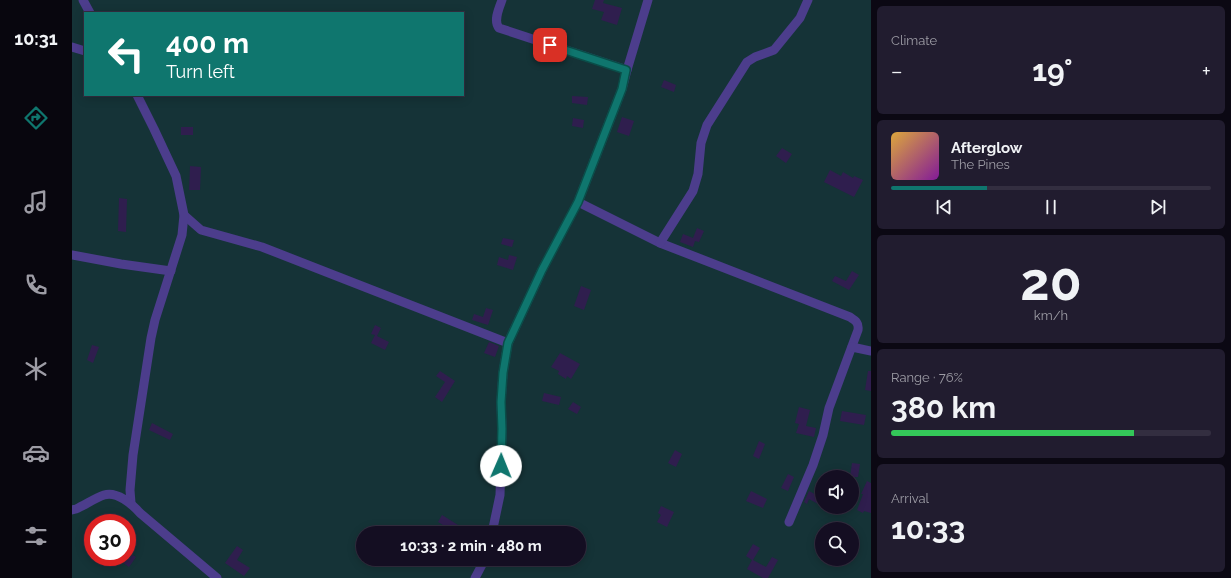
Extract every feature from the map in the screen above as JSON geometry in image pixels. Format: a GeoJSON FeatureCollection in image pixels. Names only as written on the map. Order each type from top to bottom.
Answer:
{"type":"FeatureCollection","features":[{"type":"Feature","properties":{"kind":"street"},"geometry":{"type":"LineString","coordinates":[[83,0],[89,12]]}},
{"type":"Feature","properties":{"kind":"street"},"geometry":{"type":"LineString","coordinates":[[502,0],[496,20],[496,25],[499,28],[626,70]]}},
{"type":"Feature","properties":{"kind":"street"},"geometry":{"type":"LineString","coordinates":[[493,526],[500,495],[502,429],[501,402],[503,373],[508,343],[542,270],[578,202],[619,97],[648,0]]}},
{"type":"Feature","properties":{"kind":"street"},"geometry":{"type":"LineString","coordinates":[[660,243],[693,191],[698,174],[701,143],[707,125],[747,62],[755,56],[774,50],[800,18],[808,0]]}},
{"type":"Feature","properties":{"kind":"street"},"geometry":{"type":"LineString","coordinates":[[72,47],[84,51]]}},
{"type":"Feature","properties":{"kind":"street"},"geometry":{"type":"LineString","coordinates":[[131,503],[130,490],[133,455],[151,338],[155,320],[182,235],[184,215],[176,176],[137,96]]}},
{"type":"Feature","properties":{"kind":"street"},"geometry":{"type":"LineString","coordinates":[[578,202],[660,243],[856,320],[859,325],[858,330],[829,408],[823,435],[813,465],[789,522]]}},
{"type":"Feature","properties":{"kind":"street"},"geometry":{"type":"LineString","coordinates":[[184,215],[201,230]]}},
{"type":"Feature","properties":{"kind":"street"},"geometry":{"type":"LineString","coordinates":[[182,235],[188,232],[201,230],[262,247],[508,343]]}},
{"type":"Feature","properties":{"kind":"street"},"geometry":{"type":"LineString","coordinates":[[72,255],[171,271]]}},
{"type":"Feature","properties":{"kind":"street"},"geometry":{"type":"LineString","coordinates":[[852,347],[871,351]]}},
{"type":"Feature","properties":{"kind":"street"},"geometry":{"type":"LineString","coordinates":[[72,510],[105,495],[113,494],[131,503],[214,577]]}},
{"type":"Feature","properties":{"kind":"street"},"geometry":{"type":"LineString","coordinates":[[475,578],[481,566]]}},
{"type":"Feature","properties":{"kind":"green space"},"geometry":{"type":"Polygon","coordinates":[[[72,0],[871,0],[871,578],[72,578],[72,0]]]}},
{"type":"Feature","properties":{"kind":"building"},"geometry":{"type":"Polygon","coordinates":[[[595,0],[604,0],[603,3],[622,8],[617,25],[601,20],[604,12],[592,9],[595,0]]]}},
{"type":"Feature","properties":{"kind":"building"},"geometry":{"type":"Polygon","coordinates":[[[664,80],[676,85],[674,92],[661,87],[664,80]]]}},
{"type":"Feature","properties":{"kind":"building"},"geometry":{"type":"Polygon","coordinates":[[[572,96],[588,97],[587,105],[572,103],[572,96]]]}},
{"type":"Feature","properties":{"kind":"building"},"geometry":{"type":"Polygon","coordinates":[[[622,117],[634,121],[629,136],[617,132],[622,117]]]}},
{"type":"Feature","properties":{"kind":"building"},"geometry":{"type":"Polygon","coordinates":[[[573,118],[584,120],[583,128],[572,126],[573,118]]]}},
{"type":"Feature","properties":{"kind":"building"},"geometry":{"type":"Polygon","coordinates":[[[181,127],[193,127],[193,135],[181,135],[181,127]]]}},
{"type":"Feature","properties":{"kind":"building"},"geometry":{"type":"Polygon","coordinates":[[[782,148],[792,154],[786,163],[776,156],[782,148]]]}},
{"type":"Feature","properties":{"kind":"building"},"geometry":{"type":"Polygon","coordinates":[[[190,166],[201,167],[200,190],[189,190],[190,166]]]}},
{"type":"Feature","properties":{"kind":"building"},"geometry":{"type":"Polygon","coordinates":[[[830,170],[841,176],[843,172],[853,178],[854,176],[863,180],[854,197],[824,182],[830,170]]]}},
{"type":"Feature","properties":{"kind":"building"},"geometry":{"type":"Polygon","coordinates":[[[119,198],[127,199],[126,232],[118,231],[119,198]]]}},
{"type":"Feature","properties":{"kind":"building"},"geometry":{"type":"Polygon","coordinates":[[[697,228],[704,231],[699,242],[695,241],[693,247],[680,242],[683,234],[693,238],[697,228]]]}},
{"type":"Feature","properties":{"kind":"building"},"geometry":{"type":"Polygon","coordinates":[[[503,238],[514,240],[512,247],[501,244],[503,238]]]}},
{"type":"Feature","properties":{"kind":"building"},"geometry":{"type":"Polygon","coordinates":[[[509,255],[517,257],[513,270],[497,265],[499,257],[508,260],[509,255]]]}},
{"type":"Feature","properties":{"kind":"building"},"geometry":{"type":"Polygon","coordinates":[[[852,271],[859,275],[849,290],[832,281],[835,276],[846,281],[852,271]]]}},
{"type":"Feature","properties":{"kind":"building"},"geometry":{"type":"Polygon","coordinates":[[[581,286],[591,290],[584,310],[574,306],[581,286]]]}},
{"type":"Feature","properties":{"kind":"building"},"geometry":{"type":"Polygon","coordinates":[[[486,308],[493,310],[488,325],[472,320],[474,314],[483,317],[486,308]]]}},
{"type":"Feature","properties":{"kind":"building"},"geometry":{"type":"Polygon","coordinates":[[[375,325],[381,328],[377,336],[389,342],[385,350],[371,343],[375,335],[371,334],[375,325]]]}},
{"type":"Feature","properties":{"kind":"building"},"geometry":{"type":"Polygon","coordinates":[[[489,342],[499,346],[495,357],[484,353],[489,342]]]}},
{"type":"Feature","properties":{"kind":"building"},"geometry":{"type":"Polygon","coordinates":[[[92,345],[99,347],[93,363],[87,360],[92,345]]]}},
{"type":"Feature","properties":{"kind":"building"},"geometry":{"type":"Polygon","coordinates":[[[560,353],[580,364],[571,379],[567,376],[566,379],[558,374],[559,371],[551,367],[560,353]]]}},
{"type":"Feature","properties":{"kind":"building"},"geometry":{"type":"Polygon","coordinates":[[[440,371],[455,381],[442,402],[435,397],[445,382],[436,376],[440,371]]]}},
{"type":"Feature","properties":{"kind":"building"},"geometry":{"type":"Polygon","coordinates":[[[868,371],[871,371],[871,391],[865,390],[868,371]]]}},
{"type":"Feature","properties":{"kind":"building"},"geometry":{"type":"Polygon","coordinates":[[[544,393],[561,397],[559,405],[542,401],[544,393]]]}},
{"type":"Feature","properties":{"kind":"building"},"geometry":{"type":"Polygon","coordinates":[[[573,402],[581,407],[577,414],[568,409],[573,402]]]}},
{"type":"Feature","properties":{"kind":"building"},"geometry":{"type":"Polygon","coordinates":[[[799,407],[810,410],[806,426],[816,428],[814,437],[796,433],[799,424],[795,423],[799,407]]]}},
{"type":"Feature","properties":{"kind":"building"},"geometry":{"type":"Polygon","coordinates":[[[842,411],[866,415],[864,425],[840,421],[842,411]]]}},
{"type":"Feature","properties":{"kind":"building"},"geometry":{"type":"Polygon","coordinates":[[[152,423],[173,434],[170,440],[149,430],[152,423]]]}},
{"type":"Feature","properties":{"kind":"building"},"geometry":{"type":"Polygon","coordinates":[[[759,441],[765,444],[759,459],[753,456],[759,441]]]}},
{"type":"Feature","properties":{"kind":"building"},"geometry":{"type":"Polygon","coordinates":[[[675,450],[682,454],[676,467],[668,463],[675,450]]]}},
{"type":"Feature","properties":{"kind":"building"},"geometry":{"type":"Polygon","coordinates":[[[852,463],[860,464],[859,470],[851,470],[852,463]]]}},
{"type":"Feature","properties":{"kind":"building"},"geometry":{"type":"Polygon","coordinates":[[[788,474],[794,477],[788,491],[781,488],[788,474]]]}},
{"type":"Feature","properties":{"kind":"building"},"geometry":{"type":"Polygon","coordinates":[[[867,481],[871,483],[871,513],[864,511],[863,513],[859,511],[859,505],[863,494],[861,494],[867,481]]]}},
{"type":"Feature","properties":{"kind":"building"},"geometry":{"type":"Polygon","coordinates":[[[751,491],[767,499],[763,508],[746,501],[751,491]]]}},
{"type":"Feature","properties":{"kind":"building"},"geometry":{"type":"Polygon","coordinates":[[[809,491],[815,494],[815,502],[809,499],[807,504],[804,502],[809,491]]]}},
{"type":"Feature","properties":{"kind":"building"},"geometry":{"type":"Polygon","coordinates":[[[661,506],[674,512],[667,527],[657,522],[661,515],[658,513],[661,506]]]}},
{"type":"Feature","properties":{"kind":"building"},"geometry":{"type":"Polygon","coordinates":[[[442,515],[458,525],[444,526],[438,522],[442,515]]]}},
{"type":"Feature","properties":{"kind":"building"},"geometry":{"type":"Polygon","coordinates":[[[753,544],[760,548],[753,560],[766,567],[772,557],[778,560],[768,578],[763,578],[747,569],[752,560],[746,556],[753,544]]]}},
{"type":"Feature","properties":{"kind":"building"},"geometry":{"type":"Polygon","coordinates":[[[237,546],[243,550],[237,560],[250,568],[244,576],[225,563],[237,546]]]}},
{"type":"Feature","properties":{"kind":"route"},"geometry":{"type":"LineString","coordinates":[[501,466],[501,402],[503,373],[508,343],[542,270],[578,202],[622,89],[626,70],[550,45]]}}]}
